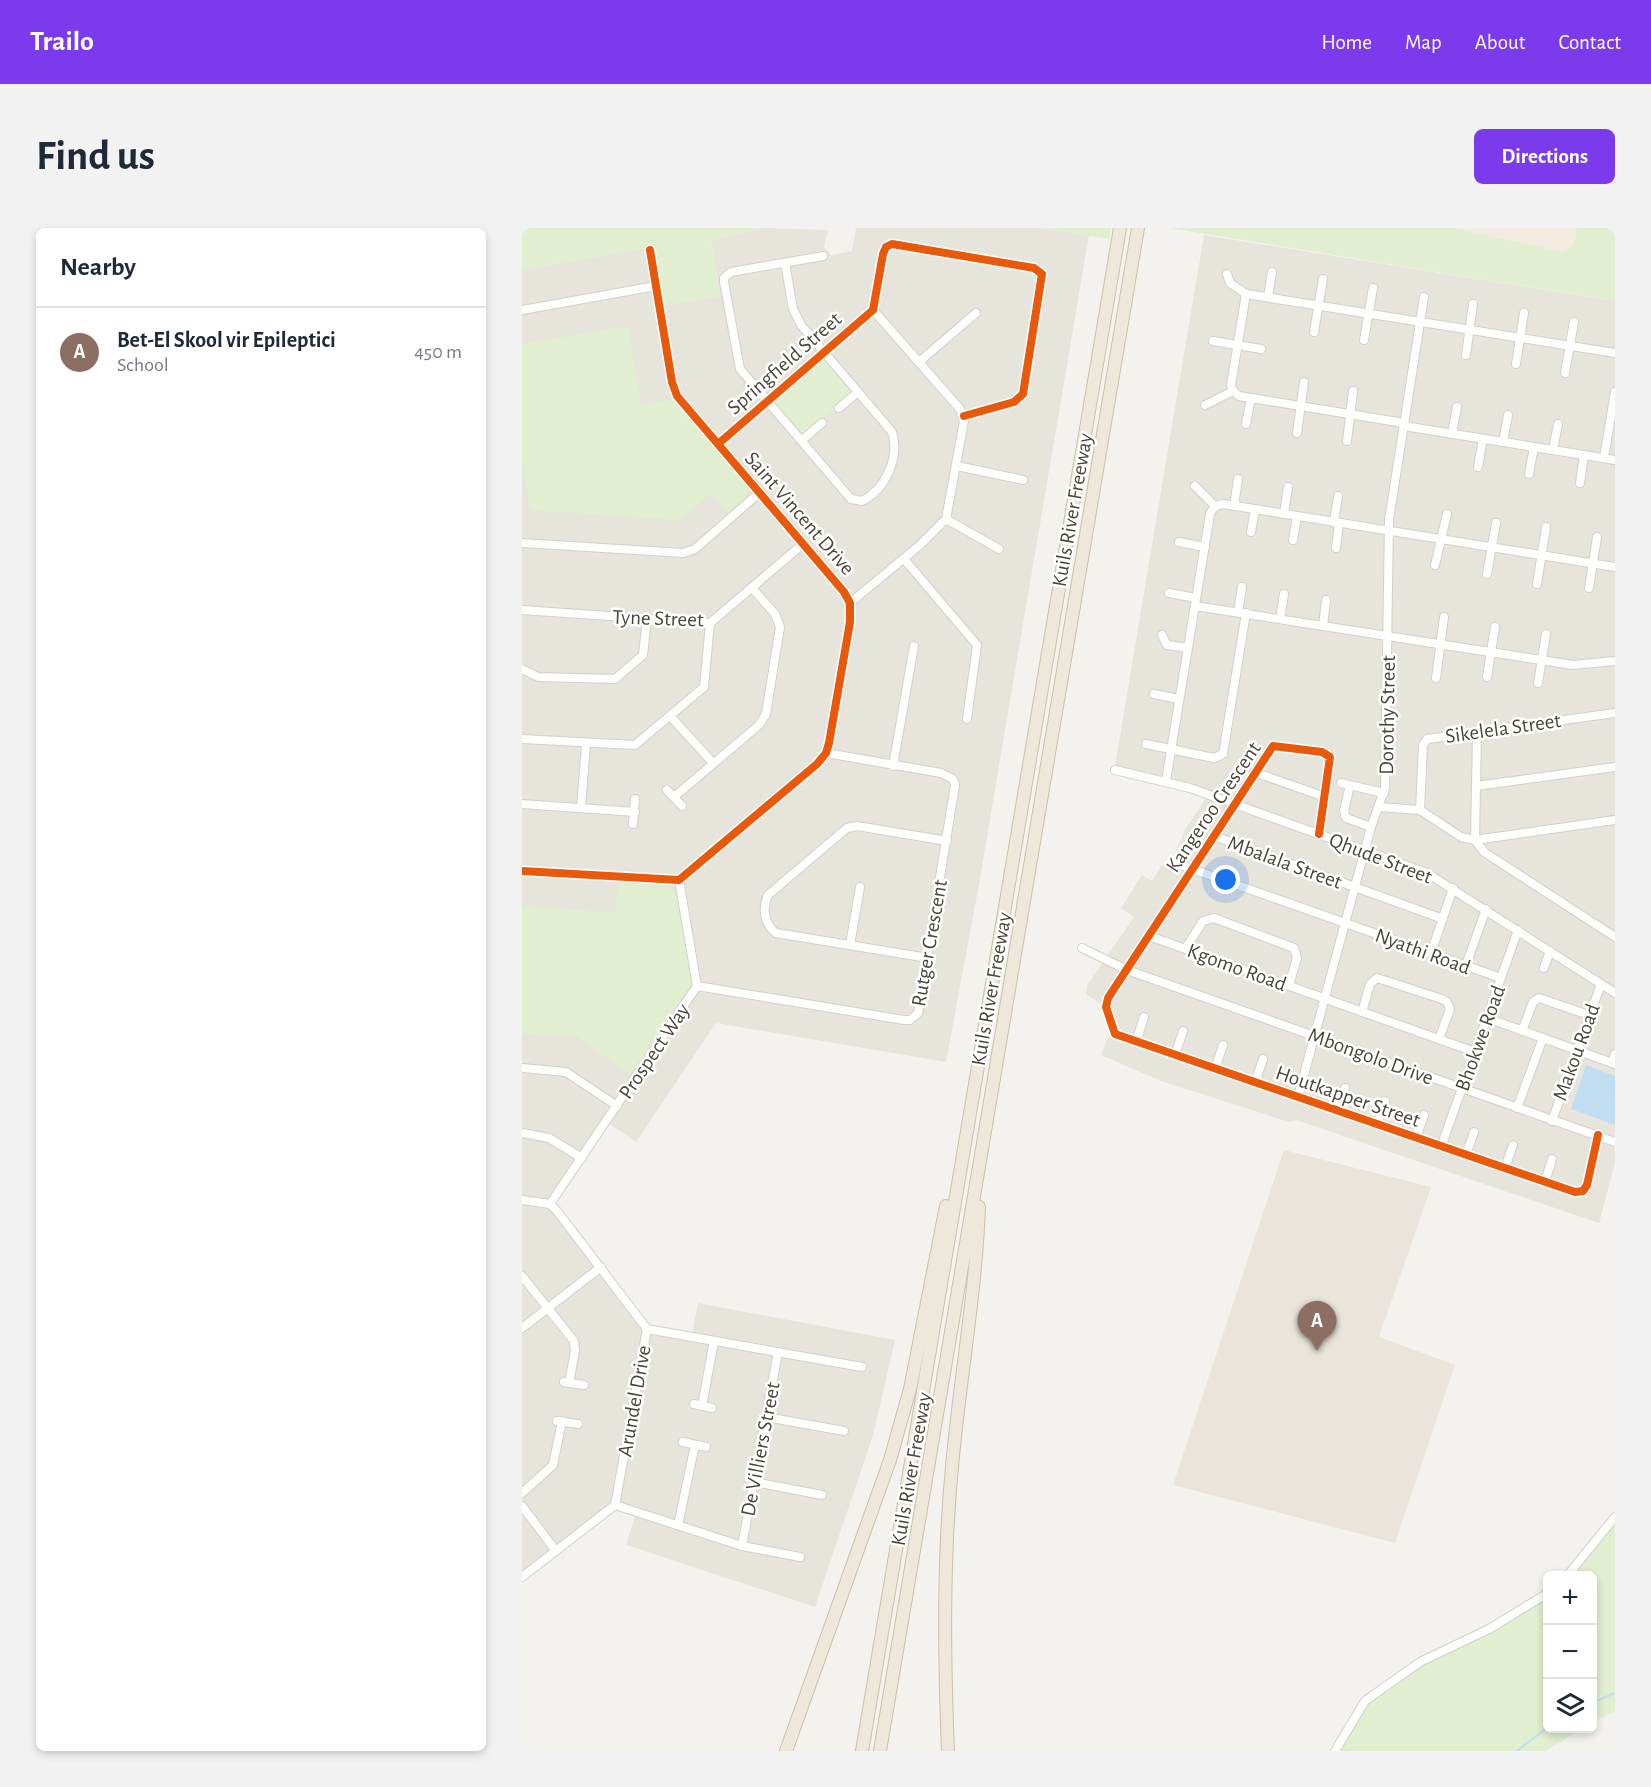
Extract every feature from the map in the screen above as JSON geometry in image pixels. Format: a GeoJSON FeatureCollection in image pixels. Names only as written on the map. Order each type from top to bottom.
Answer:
{"type":"FeatureCollection","features":[{"type":"Feature","properties":{"kind":"highway","name":"Kuils River Freeway"},"geometry":{"type":"LineString","coordinates":[[862,1751],[1120,228]]}},
{"type":"Feature","properties":{"kind":"highway","name":"Kuils River Freeway"},"geometry":{"type":"LineString","coordinates":[[880,1751],[1138,228]]}},
{"type":"Feature","properties":{"kind":"highway"},"geometry":{"type":"LineString","coordinates":[[786,1751],[890,1460],[910,1389],[946,1206],[962,1162]]}},
{"type":"Feature","properties":{"kind":"highway"},"geometry":{"type":"LineString","coordinates":[[948,1751],[944,1666],[946,1552],[953,1458],[979,1217],[979,1167]]}},
{"type":"Feature","properties":{"kind":"street"},"geometry":{"type":"LineString","coordinates":[[850,603],[904,559],[946,519],[964,416],[1014,402],[1023,394],[1043,278],[1040,271],[1034,268],[889,245],[883,254],[873,310]]}},
{"type":"Feature","properties":{"kind":"street","name":"Saint Vincent Drive"},"geometry":{"type":"LineString","coordinates":[[650,250],[672,382],[677,396],[850,603],[850,622],[826,753]]}},
{"type":"Feature","properties":{"kind":"street"},"geometry":{"type":"LineString","coordinates":[[785,263],[796,316],[890,428],[894,442],[888,476],[866,499],[851,499],[737,362],[724,282],[727,274],[731,272],[823,256]]}},
{"type":"Feature","properties":{"kind":"street"},"geometry":{"type":"LineString","coordinates":[[1268,297],[1272,272]]}},
{"type":"Feature","properties":{"kind":"street"},"geometry":{"type":"LineString","coordinates":[[1227,273],[1230,283],[1246,294],[1615,353]]}},
{"type":"Feature","properties":{"kind":"street"},"geometry":{"type":"LineString","coordinates":[[1314,332],[1323,279]]}},
{"type":"Feature","properties":{"kind":"street"},"geometry":{"type":"LineString","coordinates":[[522,310],[656,286]]}},
{"type":"Feature","properties":{"kind":"street"},"geometry":{"type":"LineString","coordinates":[[1364,340],[1373,288]]}},
{"type":"Feature","properties":{"kind":"street"},"geometry":{"type":"LineString","coordinates":[[1233,391],[1246,294]]}},
{"type":"Feature","properties":{"kind":"street","name":"Dorothy Street"},"geometry":{"type":"LineString","coordinates":[[1298,1098],[1371,827],[1384,793],[1389,531],[1424,297]]}},
{"type":"Feature","properties":{"kind":"street"},"geometry":{"type":"LineString","coordinates":[[1466,355],[1473,304]]}},
{"type":"Feature","properties":{"kind":"street","name":"Springfield Street"},"geometry":{"type":"LineString","coordinates":[[718,444],[873,310],[964,416]]}},
{"type":"Feature","properties":{"kind":"street"},"geometry":{"type":"LineString","coordinates":[[919,362],[976,313]]}},
{"type":"Feature","properties":{"kind":"street"},"geometry":{"type":"LineString","coordinates":[[1516,364],[1524,313]]}},
{"type":"Feature","properties":{"kind":"street"},"geometry":{"type":"LineString","coordinates":[[1565,373],[1574,322]]}},
{"type":"Feature","properties":{"kind":"street"},"geometry":{"type":"LineString","coordinates":[[1213,340],[1261,349]]}},
{"type":"Feature","properties":{"kind":"street"},"geometry":{"type":"LineString","coordinates":[[1297,433],[1304,382]]}},
{"type":"Feature","properties":{"kind":"street"},"geometry":{"type":"LineString","coordinates":[[1233,391],[1239,396],[1615,460]]}},
{"type":"Feature","properties":{"kind":"street"},"geometry":{"type":"LineString","coordinates":[[1205,405],[1233,391]]}},
{"type":"Feature","properties":{"kind":"street"},"geometry":{"type":"LineString","coordinates":[[1347,441],[1353,391]]}},
{"type":"Feature","properties":{"kind":"street"},"geometry":{"type":"LineString","coordinates":[[839,408],[858,392]]}},
{"type":"Feature","properties":{"kind":"street"},"geometry":{"type":"LineString","coordinates":[[1604,458],[1615,392]]}},
{"type":"Feature","properties":{"kind":"street"},"geometry":{"type":"LineString","coordinates":[[1246,424],[1251,398]]}},
{"type":"Feature","properties":{"kind":"street"},"geometry":{"type":"LineString","coordinates":[[1452,434],[1457,407]]}},
{"type":"Feature","properties":{"kind":"street"},"geometry":{"type":"LineString","coordinates":[[1503,442],[1508,415]]}},
{"type":"Feature","properties":{"kind":"street"},"geometry":{"type":"LineString","coordinates":[[802,440],[822,423]]}},
{"type":"Feature","properties":{"kind":"street"},"geometry":{"type":"LineString","coordinates":[[1553,450],[1557,424]]}},
{"type":"Feature","properties":{"kind":"street"},"geometry":{"type":"LineString","coordinates":[[1478,467],[1484,439]]}},
{"type":"Feature","properties":{"kind":"street"},"geometry":{"type":"LineString","coordinates":[[1529,474],[1534,447]]}},
{"type":"Feature","properties":{"kind":"street"},"geometry":{"type":"LineString","coordinates":[[1580,483],[1584,455]]}},
{"type":"Feature","properties":{"kind":"street"},"geometry":{"type":"LineString","coordinates":[[957,466],[1023,480]]}},
{"type":"Feature","properties":{"kind":"street"},"geometry":{"type":"LineString","coordinates":[[1234,506],[1238,479]]}},
{"type":"Feature","properties":{"kind":"street"},"geometry":{"type":"LineString","coordinates":[[1195,486],[1215,506],[1255,509],[1615,567]]}},
{"type":"Feature","properties":{"kind":"street"},"geometry":{"type":"LineString","coordinates":[[1284,514],[1288,487]]}},
{"type":"Feature","properties":{"kind":"street"},"geometry":{"type":"LineString","coordinates":[[522,543],[684,553],[694,549],[759,493]]}},
{"type":"Feature","properties":{"kind":"street"},"geometry":{"type":"LineString","coordinates":[[1336,548],[1338,496]]}},
{"type":"Feature","properties":{"kind":"street"},"geometry":{"type":"LineString","coordinates":[[1166,781],[1211,511],[1215,506]]}},
{"type":"Feature","properties":{"kind":"street"},"geometry":{"type":"LineString","coordinates":[[1251,532],[1255,509]]}},
{"type":"Feature","properties":{"kind":"street"},"geometry":{"type":"LineString","coordinates":[[1435,566],[1446,514]]}},
{"type":"Feature","properties":{"kind":"street"},"geometry":{"type":"LineString","coordinates":[[1293,540],[1297,516]]}},
{"type":"Feature","properties":{"kind":"street"},"geometry":{"type":"LineString","coordinates":[[946,519],[999,549]]}},
{"type":"Feature","properties":{"kind":"street"},"geometry":{"type":"LineString","coordinates":[[1487,574],[1496,523]]}},
{"type":"Feature","properties":{"kind":"street"},"geometry":{"type":"LineString","coordinates":[[1537,584],[1546,527]]}},
{"type":"Feature","properties":{"kind":"street"},"geometry":{"type":"LineString","coordinates":[[1589,588],[1597,537]]}},
{"type":"Feature","properties":{"kind":"street"},"geometry":{"type":"LineString","coordinates":[[1179,542],[1205,547]]}},
{"type":"Feature","properties":{"kind":"street","name":"Tyne Street"},"geometry":{"type":"LineString","coordinates":[[522,610],[710,623],[803,544]]}},
{"type":"Feature","properties":{"kind":"street"},"geometry":{"type":"LineString","coordinates":[[904,559],[976,645],[967,719]]}},
{"type":"Feature","properties":{"kind":"street"},"geometry":{"type":"LineString","coordinates":[[1146,744],[1214,758],[1225,752],[1242,613],[1242,587]]}},
{"type":"Feature","properties":{"kind":"street"},"geometry":{"type":"LineString","coordinates":[[674,797],[759,725],[766,714],[780,627],[776,614],[752,588]]}},
{"type":"Feature","properties":{"kind":"street"},"geometry":{"type":"LineString","coordinates":[[1169,593],[1242,613],[1577,666],[1615,661]]}},
{"type":"Feature","properties":{"kind":"street"},"geometry":{"type":"LineString","coordinates":[[1280,619],[1284,594]]}},
{"type":"Feature","properties":{"kind":"street"},"geometry":{"type":"LineString","coordinates":[[1323,626],[1326,600]]}},
{"type":"Feature","properties":{"kind":"street"},"geometry":{"type":"LineString","coordinates":[[1436,678],[1444,617]]}},
{"type":"Feature","properties":{"kind":"street"},"geometry":{"type":"LineString","coordinates":[[522,669],[538,677],[615,679],[643,655],[647,619]]}},
{"type":"Feature","properties":{"kind":"street"},"geometry":{"type":"LineString","coordinates":[[522,739],[635,746],[671,717],[706,683],[710,623]]}},
{"type":"Feature","properties":{"kind":"street"},"geometry":{"type":"LineString","coordinates":[[1487,677],[1495,627]]}},
{"type":"Feature","properties":{"kind":"street"},"geometry":{"type":"LineString","coordinates":[[1538,683],[1546,634]]}},
{"type":"Feature","properties":{"kind":"street"},"geometry":{"type":"LineString","coordinates":[[1162,635],[1167,645],[1188,648]]}},
{"type":"Feature","properties":{"kind":"street"},"geometry":{"type":"LineString","coordinates":[[893,766],[914,646]]}},
{"type":"Feature","properties":{"kind":"street"},"geometry":{"type":"LineString","coordinates":[[1154,694],[1179,699]]}},
{"type":"Feature","properties":{"kind":"street","name":"Sikelela Street"},"geometry":{"type":"LineString","coordinates":[[1420,810],[1425,741],[1615,713]]}},
{"type":"Feature","properties":{"kind":"street"},"geometry":{"type":"LineString","coordinates":[[671,717],[713,763]]}},
{"type":"Feature","properties":{"kind":"street"},"geometry":{"type":"LineString","coordinates":[[1477,732],[1475,840],[1484,852],[1615,938]]}},
{"type":"Feature","properties":{"kind":"street"},"geometry":{"type":"LineString","coordinates":[[581,808],[586,744]]}},
{"type":"Feature","properties":{"kind":"street","name":"Kangeroo Crescent"},"geometry":{"type":"LineString","coordinates":[[1127,969],[1273,746],[1324,753],[1330,762],[1319,834]]}},
{"type":"Feature","properties":{"kind":"street"},"geometry":{"type":"LineString","coordinates":[[522,871],[679,880],[826,753]]}},
{"type":"Feature","properties":{"kind":"street","name":"Rutger Crescent"},"geometry":{"type":"LineString","coordinates":[[697,986],[910,1020],[918,1013],[956,790],[953,779],[941,773],[826,753]]}},
{"type":"Feature","properties":{"kind":"street"},"geometry":{"type":"LineString","coordinates":[[1476,786],[1615,767]]}},
{"type":"Feature","properties":{"kind":"street","name":"Qhude Street"},"geometry":{"type":"LineString","coordinates":[[1115,770],[1166,781],[1427,873],[1615,993]]}},
{"type":"Feature","properties":{"kind":"street"},"geometry":{"type":"LineString","coordinates":[[1254,772],[1325,797]]}},
{"type":"Feature","properties":{"kind":"street"},"geometry":{"type":"LineString","coordinates":[[1341,783],[1384,793]]}},
{"type":"Feature","properties":{"kind":"street"},"geometry":{"type":"LineString","coordinates":[[1350,785],[1344,811],[1346,818],[1371,827]]}},
{"type":"Feature","properties":{"kind":"street"},"geometry":{"type":"LineString","coordinates":[[668,790],[681,806]]}},
{"type":"Feature","properties":{"kind":"street"},"geometry":{"type":"LineString","coordinates":[[633,824],[635,799]]}},
{"type":"Feature","properties":{"kind":"street"},"geometry":{"type":"LineString","coordinates":[[522,804],[634,812]]}},
{"type":"Feature","properties":{"kind":"street"},"geometry":{"type":"LineString","coordinates":[[1379,807],[1420,810],[1461,837],[1475,840],[1615,820]]}},
{"type":"Feature","properties":{"kind":"street"},"geometry":{"type":"LineString","coordinates":[[928,958],[776,933],[766,920],[764,908],[768,895],[847,828],[857,826],[947,841]]}},
{"type":"Feature","properties":{"kind":"street","name":"Mbalala Street"},"geometry":{"type":"LineString","coordinates":[[1214,836],[1443,919]]}},
{"type":"Feature","properties":{"kind":"street","name":"Nyathi Road"},"geometry":{"type":"LineString","coordinates":[[1175,863],[1501,978]]}},
{"type":"Feature","properties":{"kind":"street","name":"Prospect Way"},"geometry":{"type":"LineString","coordinates":[[550,1204],[697,986],[679,880]]}},
{"type":"Feature","properties":{"kind":"street"},"geometry":{"type":"LineString","coordinates":[[850,945],[860,886]]}},
{"type":"Feature","properties":{"kind":"street"},"geometry":{"type":"LineString","coordinates":[[1431,953],[1453,888]]}},
{"type":"Feature","properties":{"kind":"street"},"geometry":{"type":"LineString","coordinates":[[1466,966],[1486,909]]}},
{"type":"Feature","properties":{"kind":"street"},"geometry":{"type":"LineString","coordinates":[[1186,948],[1203,921],[1214,918],[1294,948],[1297,958],[1289,986]]}},
{"type":"Feature","properties":{"kind":"street","name":"Bhokwe Road"},"geometry":{"type":"LineString","coordinates":[[1441,1147],[1518,930]]}},
{"type":"Feature","properties":{"kind":"street","name":"Kgomo Road"},"geometry":{"type":"LineString","coordinates":[[1149,936],[1475,1052]]}},
{"type":"Feature","properties":{"kind":"street","name":"Mbongolo Drive"},"geometry":{"type":"LineString","coordinates":[[1082,948],[1127,969],[1615,1142]]}},
{"type":"Feature","properties":{"kind":"street"},"geometry":{"type":"LineString","coordinates":[[1544,968],[1550,951]]}},
{"type":"Feature","properties":{"kind":"street","name":"Houtkapper Street"},"geometry":{"type":"LineString","coordinates":[[1127,969],[1108,998],[1106,1007],[1115,1034],[1136,1042],[1575,1192],[1585,1189],[1598,1135]]}},
{"type":"Feature","properties":{"kind":"street"},"geometry":{"type":"LineString","coordinates":[[1362,1012],[1370,984],[1377,978],[1442,999],[1447,1002],[1450,1009],[1439,1040]]}},
{"type":"Feature","properties":{"kind":"street","name":"Makou Road"},"geometry":{"type":"LineString","coordinates":[[1552,1121],[1601,984]]}},
{"type":"Feature","properties":{"kind":"street"},"geometry":{"type":"LineString","coordinates":[[1522,1031],[1533,1002],[1539,998],[1589,1015]]}},
{"type":"Feature","properties":{"kind":"street"},"geometry":{"type":"LineString","coordinates":[[1136,1042],[1144,1017]]}},
{"type":"Feature","properties":{"kind":"street"},"geometry":{"type":"LineString","coordinates":[[1487,1018],[1613,1063],[1615,1054]]}},
{"type":"Feature","properties":{"kind":"street"},"geometry":{"type":"LineString","coordinates":[[1175,1055],[1183,1031]]}},
{"type":"Feature","properties":{"kind":"street"},"geometry":{"type":"LineString","coordinates":[[1517,1108],[1543,1038]]}},
{"type":"Feature","properties":{"kind":"street"},"geometry":{"type":"LineString","coordinates":[[1215,1069],[1223,1046]]}},
{"type":"Feature","properties":{"kind":"street"},"geometry":{"type":"LineString","coordinates":[[1256,1083],[1263,1059]]}},
{"type":"Feature","properties":{"kind":"street"},"geometry":{"type":"LineString","coordinates":[[522,1068],[566,1072],[617,1106]]}},
{"type":"Feature","properties":{"kind":"street"},"geometry":{"type":"LineString","coordinates":[[1337,1111],[1345,1088]]}},
{"type":"Feature","properties":{"kind":"street"},"geometry":{"type":"LineString","coordinates":[[1377,1125],[1385,1101]]}},
{"type":"Feature","properties":{"kind":"street"},"geometry":{"type":"LineString","coordinates":[[1416,1138],[1424,1115]]}},
{"type":"Feature","properties":{"kind":"street"},"geometry":{"type":"LineString","coordinates":[[1466,1155],[1474,1132]]}},
{"type":"Feature","properties":{"kind":"street"},"geometry":{"type":"LineString","coordinates":[[522,1133],[549,1138],[582,1158]]}},
{"type":"Feature","properties":{"kind":"street"},"geometry":{"type":"LineString","coordinates":[[1505,1168],[1513,1145]]}},
{"type":"Feature","properties":{"kind":"street"},"geometry":{"type":"LineString","coordinates":[[1545,1182],[1552,1159]]}},
{"type":"Feature","properties":{"kind":"street"},"geometry":{"type":"LineString","coordinates":[[522,1200],[550,1204]]}},
{"type":"Feature","properties":{"kind":"street","name":"Arundel Drive"},"geometry":{"type":"LineString","coordinates":[[550,1204],[647,1329],[615,1505]]}},
{"type":"Feature","properties":{"kind":"street"},"geometry":{"type":"LineString","coordinates":[[522,1328],[601,1267]]}},
{"type":"Feature","properties":{"kind":"street"},"geometry":{"type":"LineString","coordinates":[[522,1276],[574,1341],[575,1351],[567,1382],[584,1384]]}},
{"type":"Feature","properties":{"kind":"street","name":"De Villiers Street"},"geometry":{"type":"LineString","coordinates":[[615,1505],[742,1546],[778,1352],[647,1329]]}},
{"type":"Feature","properties":{"kind":"street"},"geometry":{"type":"LineString","coordinates":[[712,1408],[698,1405],[714,1341]]}},
{"type":"Feature","properties":{"kind":"street"},"geometry":{"type":"LineString","coordinates":[[778,1352],[862,1367]]}},
{"type":"Feature","properties":{"kind":"street"},"geometry":{"type":"LineString","coordinates":[[766,1417],[844,1431]]}},
{"type":"Feature","properties":{"kind":"street"},"geometry":{"type":"LineString","coordinates":[[522,1493],[553,1465],[560,1421],[578,1424]]}},
{"type":"Feature","properties":{"kind":"street"},"geometry":{"type":"LineString","coordinates":[[683,1442],[706,1447]]}},
{"type":"Feature","properties":{"kind":"street"},"geometry":{"type":"LineString","coordinates":[[678,1525],[695,1445]]}},
{"type":"Feature","properties":{"kind":"street"},"geometry":{"type":"LineString","coordinates":[[754,1482],[822,1494]]}},
{"type":"Feature","properties":{"kind":"street"},"geometry":{"type":"LineString","coordinates":[[522,1577],[615,1505]]}},
{"type":"Feature","properties":{"kind":"street"},"geometry":{"type":"LineString","coordinates":[[522,1506],[556,1551]]}},
{"type":"Feature","properties":{"kind":"street"},"geometry":{"type":"LineString","coordinates":[[1570,1571],[1615,1517]]}},
{"type":"Feature","properties":{"kind":"street"},"geometry":{"type":"LineString","coordinates":[[742,1546],[800,1557]]}},
{"type":"Feature","properties":{"kind":"street"},"geometry":{"type":"LineString","coordinates":[[1335,1751],[1365,1701],[1420,1662],[1489,1629],[1543,1596]]}},
{"type":"Feature","properties":{"kind":"shaded area"},"geometry":{"type":"Polygon","coordinates":[[[765,228],[828,230],[824,247],[831,255],[852,251],[856,228],[1038,228],[1089,235],[979,884],[946,1062],[716,1023],[636,1142],[608,1123],[552,1204],[648,1328],[692,1334],[698,1303],[895,1340],[873,1435],[815,1607],[626,1545],[636,1513],[615,1505],[522,1578],[522,270],[651,247],[661,306],[720,296],[711,240],[765,228]]]}},
{"type":"Feature","properties":{"kind":"shaded area"},"geometry":{"type":"Polygon","coordinates":[[[1454,228],[1577,228],[1574,244],[1563,252],[1454,228]]]}},
{"type":"Feature","properties":{"kind":"shaded area"},"geometry":{"type":"Polygon","coordinates":[[[1204,235],[1615,301],[1615,1163],[1599,1223],[1296,1120],[1289,1122],[1161,1081],[1101,1055],[1112,1027],[1105,1007],[1086,994],[1087,985],[1134,917],[1121,908],[1142,875],[1152,881],[1162,865],[1174,856],[1185,830],[1206,798],[1165,784],[1114,772],[1204,235]]]}},
{"type":"Feature","properties":{"kind":"shaded area"},"geometry":{"type":"Polygon","coordinates":[[[1284,1150],[1431,1187],[1379,1337],[1455,1365],[1395,1543],[1173,1485],[1284,1150]]]}},
{"type":"Feature","properties":{"kind":"green space"},"geometry":{"type":"Polygon","coordinates":[[[522,228],[765,228],[711,240],[720,296],[664,306],[654,247],[522,270],[522,228]]]}},
{"type":"Feature","properties":{"kind":"green space"},"geometry":{"type":"Polygon","coordinates":[[[1038,228],[1111,228],[1109,239],[1038,228]]]}},
{"type":"Feature","properties":{"kind":"green space"},"geometry":{"type":"Polygon","coordinates":[[[1169,228],[1454,228],[1563,252],[1574,244],[1577,228],[1615,228],[1615,301],[1169,228]]]}},
{"type":"Feature","properties":{"kind":"green space"},"geometry":{"type":"Polygon","coordinates":[[[628,326],[641,405],[674,399],[746,485],[746,498],[729,513],[711,494],[679,520],[530,510],[522,464],[522,344],[628,326]]]}},
{"type":"Feature","properties":{"kind":"green space"},"geometry":{"type":"Polygon","coordinates":[[[824,360],[854,392],[802,436],[777,406],[776,400],[824,360]]]}},
{"type":"Feature","properties":{"kind":"green space"},"geometry":{"type":"Polygon","coordinates":[[[618,883],[669,887],[675,891],[692,975],[691,985],[631,1075],[577,1037],[522,1034],[522,906],[615,913],[618,883]]]}},
{"type":"Feature","properties":{"kind":"green space"},"geometry":{"type":"Polygon","coordinates":[[[1615,1523],[1615,1711],[1597,1720],[1597,1571],[1574,1571],[1615,1523]]]}},
{"type":"Feature","properties":{"kind":"green space"},"geometry":{"type":"Polygon","coordinates":[[[1543,1597],[1543,1733],[1575,1733],[1545,1751],[1340,1751],[1367,1703],[1411,1670],[1543,1597]]]}},
{"type":"Feature","properties":{"kind":"water"},"geometry":{"type":"Polygon","coordinates":[[[1586,1065],[1615,1076],[1615,1125],[1571,1109],[1586,1065]]]}},
{"type":"Feature","properties":{"kind":"waterway"},"geometry":{"type":"LineString","coordinates":[[1597,1701],[1615,1693]]}},
{"type":"Feature","properties":{"kind":"waterway"},"geometry":{"type":"LineString","coordinates":[[1517,1751],[1543,1731]]}},
{"type":"Feature","properties":{"kind":"cycle path"},"geometry":{"type":"LineString","coordinates":[[718,444],[873,310],[883,254],[886,247],[892,244],[1034,268],[1042,274],[1023,394],[1014,402],[964,416]]}},
{"type":"Feature","properties":{"kind":"cycle path"},"geometry":{"type":"LineString","coordinates":[[522,871],[679,880],[817,764],[826,753],[829,743],[850,622],[850,603],[844,592],[677,396],[672,382],[650,250]]}},
{"type":"Feature","properties":{"kind":"cycle path"},"geometry":{"type":"LineString","coordinates":[[1319,834],[1330,757],[1322,752],[1273,746],[1108,998],[1106,1007],[1115,1034],[1575,1192],[1583,1191],[1587,1185],[1598,1135]]}},
{"type":"Feature","properties":{"kind":"place","name":"Bet-El Skool vir Epileptici"},"geometry":{"type":"Point","coordinates":[1317,1351]}}]}
